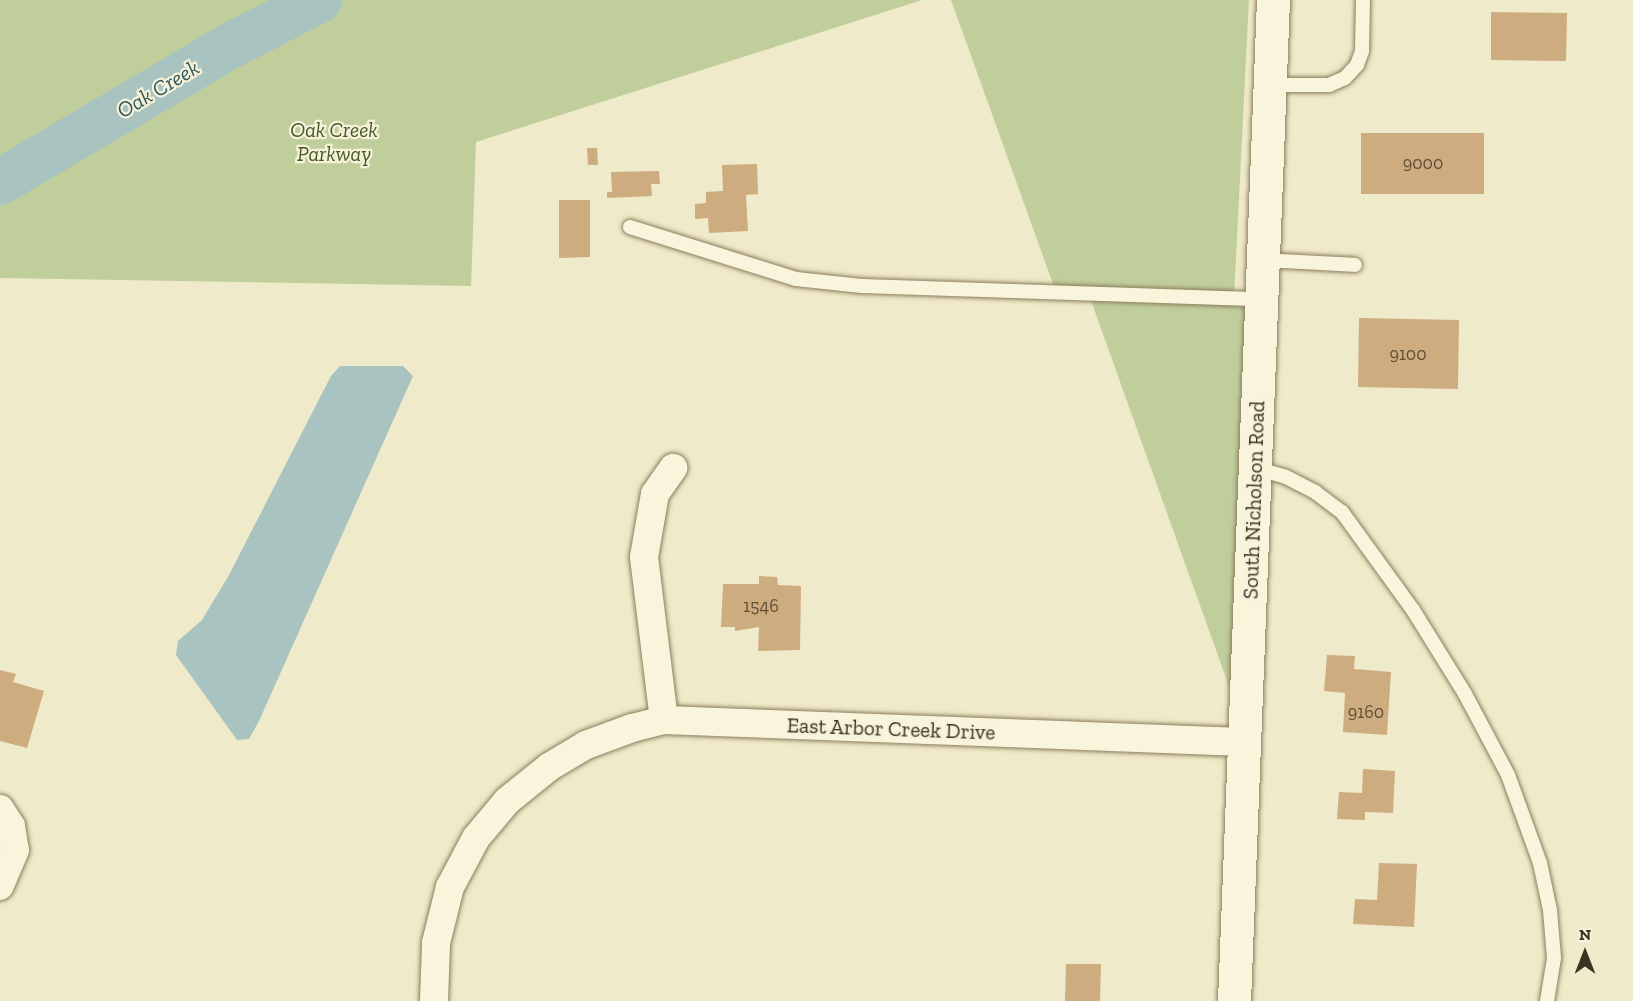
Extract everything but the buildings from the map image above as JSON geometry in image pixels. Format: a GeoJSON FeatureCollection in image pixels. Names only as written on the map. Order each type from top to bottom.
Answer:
{"type":"FeatureCollection","features":[{"type":"Feature","properties":{"kind":"street","name":"South Nicholson Road"},"geometry":{"type":"LineString","coordinates":[[1234,1001],[1273,0]]}},
{"type":"Feature","properties":{"kind":"street"},"geometry":{"type":"LineString","coordinates":[[664,720],[644,557],[655,494],[672,468]]}},
{"type":"Feature","properties":{"kind":"street","name":"East Arbor Creek Drive"},"geometry":{"type":"LineString","coordinates":[[434,1001],[436,943],[450,887],[476,838],[507,801],[549,767],[586,745],[664,720],[1243,742]]}},
{"type":"Feature","properties":{"kind":"street"},"geometry":{"type":"LineString","coordinates":[[0,809],[11,826],[15,850],[0,886]]}},
{"type":"Feature","properties":{"kind":"lane"},"geometry":{"type":"LineString","coordinates":[[1270,85],[1329,86],[1345,78],[1357,65],[1362,51],[1363,0]]}},
{"type":"Feature","properties":{"kind":"lane"},"geometry":{"type":"LineString","coordinates":[[630,227],[796,279],[840,284],[1262,300]]}},
{"type":"Feature","properties":{"kind":"lane"},"geometry":{"type":"LineString","coordinates":[[1263,260],[1355,265]]}},
{"type":"Feature","properties":{"kind":"lane"},"geometry":{"type":"LineString","coordinates":[[1255,468],[1305,487],[1342,512],[1413,610],[1465,694],[1508,775],[1540,863],[1550,910],[1554,958],[1547,1001]]}},
{"type":"Feature","properties":{"kind":"green space","name":"Oak Creek Parkway"},"geometry":{"type":"Polygon","coordinates":[[[0,0],[922,0],[476,142],[471,286],[0,278],[0,0]]]}},
{"type":"Feature","properties":{"kind":"green space"},"geometry":{"type":"Polygon","coordinates":[[[951,0],[1249,0],[1234,297],[1263,298],[1231,692],[1089,295],[1057,295],[951,0]]]}},
{"type":"Feature","properties":{"kind":"water"},"geometry":{"type":"Polygon","coordinates":[[[340,366],[403,366],[413,376],[259,721],[249,739],[237,740],[176,655],[178,641],[202,620],[229,575],[331,376],[340,366]]]}},
{"type":"Feature","properties":{"kind":"waterway","name":"Oak Creek"},"geometry":{"type":"LineString","coordinates":[[0,182],[232,45],[319,0]]}}]}
